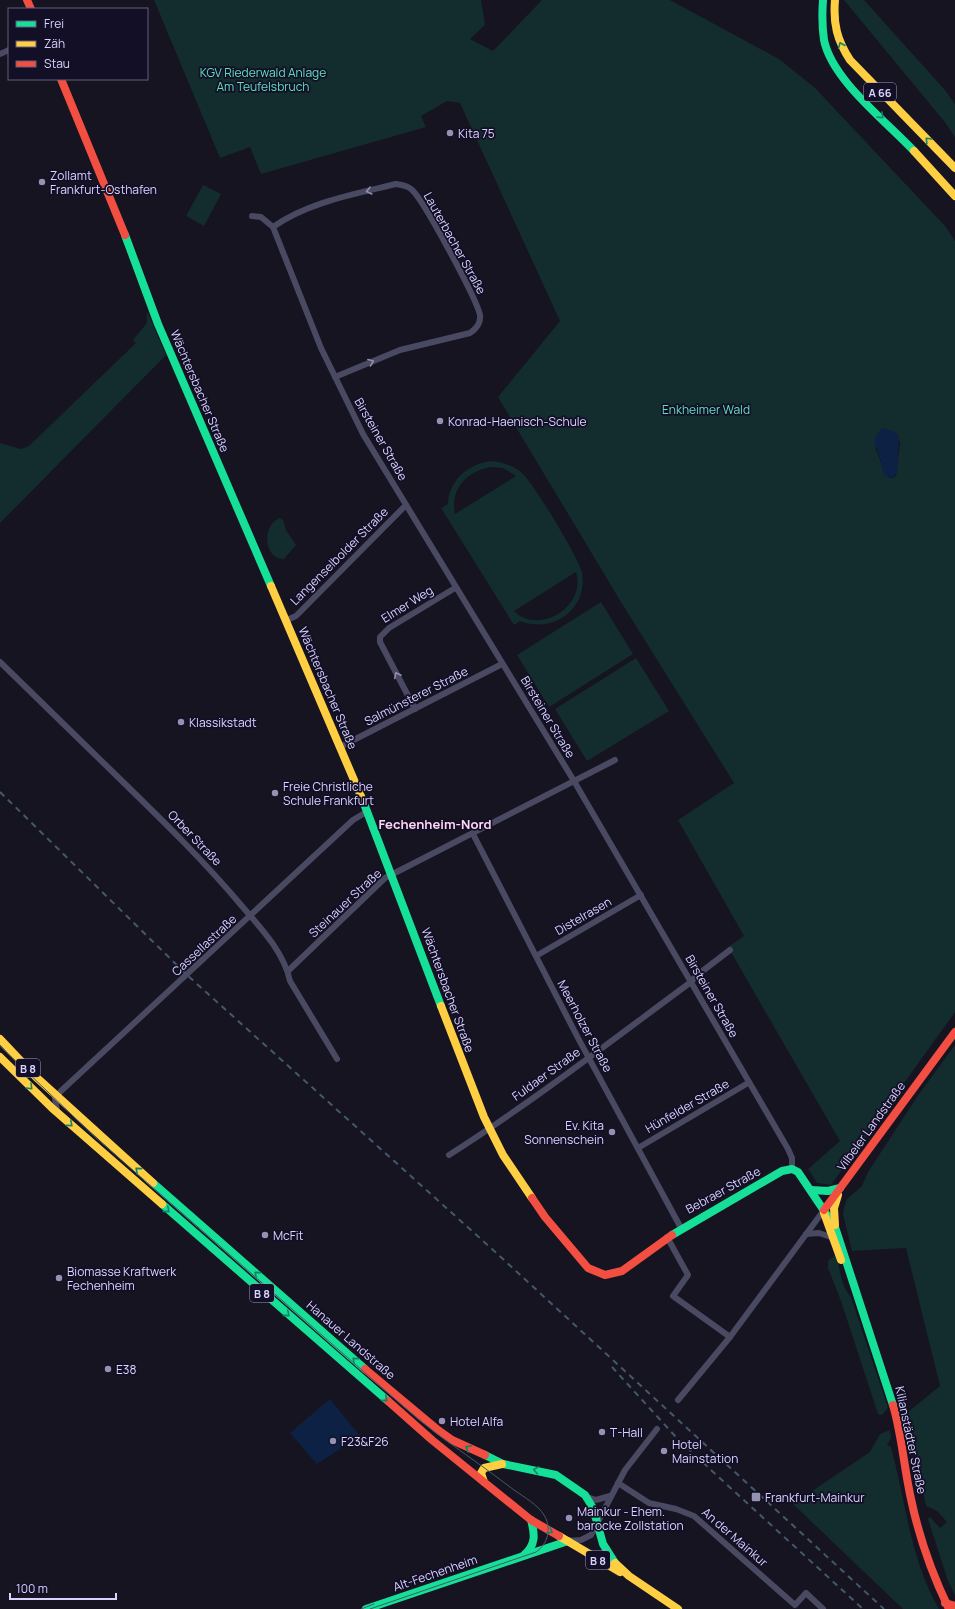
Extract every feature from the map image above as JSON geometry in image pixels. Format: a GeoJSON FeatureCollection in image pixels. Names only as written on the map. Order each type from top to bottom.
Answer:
{"type":"FeatureCollection","features":[{"type":"Feature","properties":{"kind":"main road","name":"A 66"},"geometry":{"type":"LineString","coordinates":[[823,0],[823,38],[835,68],[844,81],[905,141],[955,196]]}},
{"type":"Feature","properties":{"kind":"main road","name":"A 66"},"geometry":{"type":"LineString","coordinates":[[835,0],[834,15],[836,32],[848,59],[955,168]]}},
{"type":"Feature","properties":{"kind":"main road","name":"Wächtersbacher Straße"},"geometry":{"type":"LineString","coordinates":[[61,80],[119,217],[158,324],[287,620],[368,811],[474,1094],[489,1129],[520,1182],[564,1240],[593,1271],[605,1276],[612,1275]]}},
{"type":"Feature","properties":{"kind":"main road","name":"Vilbeler Landstraße"},"geometry":{"type":"LineString","coordinates":[[824,1210],[955,1032]]}},
{"type":"Feature","properties":{"kind":"main road","name":"Hanauer Landstraße"},"geometry":{"type":"LineString","coordinates":[[0,1039],[56,1096],[412,1409],[452,1440],[503,1464],[545,1471],[556,1475],[585,1495],[593,1508],[596,1524],[609,1556],[629,1576]]}},
{"type":"Feature","properties":{"kind":"main road","name":"Hanauer Landstraße"},"geometry":{"type":"LineString","coordinates":[[0,1057],[59,1115],[432,1440],[531,1520],[593,1557],[629,1576],[678,1609]]}},
{"type":"Feature","properties":{"kind":"main road"},"geometry":{"type":"LineString","coordinates":[[792,1170],[798,1172],[835,1227]]}},
{"type":"Feature","properties":{"kind":"main road","name":"Bebraer Straße"},"geometry":{"type":"LineString","coordinates":[[612,1275],[622,1270],[681,1228],[782,1171],[792,1170]]}},
{"type":"Feature","properties":{"kind":"main road"},"geometry":{"type":"LineString","coordinates":[[811,1190],[825,1191],[840,1188],[834,1208],[835,1227]]}},
{"type":"Feature","properties":{"kind":"main road","name":"Kilianstädter Straße"},"geometry":{"type":"LineString","coordinates":[[824,1210],[831,1237],[850,1276]]}},
{"type":"Feature","properties":{"kind":"main road","name":"Kilianstädter Straße"},"geometry":{"type":"LineString","coordinates":[[835,1227],[891,1397],[917,1525],[932,1573],[947,1606]]}},
{"type":"Feature","properties":{"kind":"main road"},"geometry":{"type":"LineString","coordinates":[[487,1484],[481,1477],[482,1469],[487,1465],[503,1464]]}},
{"type":"Feature","properties":{"kind":"main road","name":"Alt-Fechenheim"},"geometry":{"type":"LineString","coordinates":[[513,1560],[527,1553],[532,1546],[535,1535],[531,1520]]}},
{"type":"Feature","properties":{"kind":"main road","name":"Alt-Fechenheim"},"geometry":{"type":"LineString","coordinates":[[366,1609],[568,1541]]}},
{"type":"Feature","properties":{"kind":"main road"},"geometry":{"type":"LineString","coordinates":[[947,1606],[955,1606]]}},
{"type":"Feature","properties":{"kind":"street","name":"Lauterbacher Straße"},"geometry":{"type":"LineString","coordinates":[[273,227],[285,218],[330,202],[396,184],[404,185],[413,191],[428,214],[477,306],[480,319],[476,329],[470,333],[400,350],[335,377]]}},
{"type":"Feature","properties":{"kind":"street"},"geometry":{"type":"LineString","coordinates":[[252,216],[261,217],[273,227]]}},
{"type":"Feature","properties":{"kind":"street","name":"Birsteiner Straße"},"geometry":{"type":"LineString","coordinates":[[273,227],[335,377],[363,434],[455,588],[574,781],[641,895],[790,1154],[792,1170]]}},
{"type":"Feature","properties":{"kind":"street","name":"Langenselbolder Straße"},"geometry":{"type":"LineString","coordinates":[[287,620],[296,616],[406,505]]}},
{"type":"Feature","properties":{"kind":"street","name":"Elmer Weg"},"geometry":{"type":"LineString","coordinates":[[414,709],[380,642],[380,637],[389,628],[455,588]]}},
{"type":"Feature","properties":{"kind":"street","name":"Orber Straße"},"geometry":{"type":"LineString","coordinates":[[0,662],[181,839],[251,916],[274,947],[288,971],[290,980],[337,1059]]}},
{"type":"Feature","properties":{"kind":"street","name":"Salmünsterer Straße"},"geometry":{"type":"LineString","coordinates":[[340,747],[502,664]]}},
{"type":"Feature","properties":{"kind":"street","name":"Steinauer Straße"},"geometry":{"type":"LineString","coordinates":[[288,971],[385,878],[615,760]]}},
{"type":"Feature","properties":{"kind":"street","name":"Cassellastraße"},"geometry":{"type":"LineString","coordinates":[[56,1096],[353,820],[368,811]]}},
{"type":"Feature","properties":{"kind":"street","name":"Meerholzer Straße"},"geometry":{"type":"LineString","coordinates":[[472,834],[681,1228]]}},
{"type":"Feature","properties":{"kind":"street","name":"Distelrasen"},"geometry":{"type":"LineString","coordinates":[[536,956],[641,895]]}},
{"type":"Feature","properties":{"kind":"street","name":"Fuldaer Straße"},"geometry":{"type":"LineString","coordinates":[[449,1155],[489,1129],[589,1057],[691,982],[696,976],[730,950]]}},
{"type":"Feature","properties":{"kind":"street","name":"Hünfelder Straße"},"geometry":{"type":"LineString","coordinates":[[638,1148],[748,1083]]}},
{"type":"Feature","properties":{"kind":"street"},"geometry":{"type":"LineString","coordinates":[[56,1096],[55,1106],[59,1115]]}},
{"type":"Feature","properties":{"kind":"street","name":"Vilbeler Landstraße"},"geometry":{"type":"LineString","coordinates":[[678,1400],[730,1337],[824,1210]]}},
{"type":"Feature","properties":{"kind":"street"},"geometry":{"type":"LineString","coordinates":[[806,1234],[819,1232],[831,1237]]}},
{"type":"Feature","properties":{"kind":"street"},"geometry":{"type":"LineString","coordinates":[[667,1237],[688,1275],[673,1296],[730,1337]]}},
{"type":"Feature","properties":{"kind":"street"},"geometry":{"type":"LineString","coordinates":[[568,1541],[588,1537],[618,1482],[635,1455],[657,1429]]}},
{"type":"Feature","properties":{"kind":"street","name":"An der Mainkur"},"geometry":{"type":"LineString","coordinates":[[618,1482],[649,1503],[694,1516],[795,1605],[806,1593],[823,1609]]}},
{"type":"Feature","properties":{"kind":"street"},"geometry":{"type":"LineString","coordinates":[[585,1495],[596,1500],[610,1496]]}},
{"type":"Feature","properties":{"kind":"green space","name":"Enkheimer Wald"},"geometry":{"type":"Polygon","coordinates":[[[154,0],[481,0],[485,25],[470,39],[493,51],[542,0],[670,0],[779,59],[815,88],[945,226],[955,241],[955,1012],[831,1185],[817,1183],[808,1169],[840,1141],[728,947],[744,936],[678,820],[734,783],[621,602],[498,397],[560,321],[460,103],[447,101],[421,116],[426,127],[261,174],[250,147],[220,158],[154,0]],[[893,431],[875,448],[884,470],[890,478],[894,478],[896,476],[900,442],[893,431]]]}},
{"type":"Feature","properties":{"kind":"green space"},"geometry":{"type":"Polygon","coordinates":[[[844,0],[864,0],[944,89],[955,104],[955,137],[944,121],[844,0]]]}},
{"type":"Feature","properties":{"kind":"green space"},"geometry":{"type":"Polygon","coordinates":[[[203,185],[221,194],[204,226],[186,216],[203,185]]]}},
{"type":"Feature","properties":{"kind":"green space"},"geometry":{"type":"Polygon","coordinates":[[[147,311],[166,355],[0,523],[0,443],[21,449],[29,446],[136,343],[133,340],[147,323],[147,311]]]}},
{"type":"Feature","properties":{"kind":"green space"},"geometry":{"type":"Polygon","coordinates":[[[490,461],[503,463],[516,468],[523,474],[546,506],[573,553],[582,573],[582,586],[579,598],[573,608],[565,616],[544,624],[532,624],[520,621],[514,625],[441,508],[448,504],[449,495],[452,488],[461,475],[474,466],[490,461]],[[490,467],[474,473],[462,483],[455,496],[455,514],[516,476],[503,468],[490,467]],[[576,572],[514,611],[524,618],[536,620],[548,619],[558,614],[568,606],[574,596],[578,584],[576,572]]]}},
{"type":"Feature","properties":{"kind":"green space"},"geometry":{"type":"Polygon","coordinates":[[[280,518],[283,520],[286,530],[296,545],[284,559],[277,558],[272,554],[267,542],[270,528],[274,522],[280,518]]]}},
{"type":"Feature","properties":{"kind":"green space"},"geometry":{"type":"Polygon","coordinates":[[[601,602],[633,654],[549,707],[517,655],[601,602]]]}},
{"type":"Feature","properties":{"kind":"green space"},"geometry":{"type":"Polygon","coordinates":[[[636,658],[669,711],[587,761],[555,709],[636,658]]]}},
{"type":"Feature","properties":{"kind":"green space"},"geometry":{"type":"Polygon","coordinates":[[[955,1045],[955,1595],[948,1581],[928,1519],[930,1517],[940,1528],[947,1522],[937,1511],[926,1506],[907,1415],[908,1412],[940,1386],[906,1248],[852,1251],[843,1214],[847,1199],[862,1186],[868,1172],[919,1094],[955,1045]]]}},
{"type":"Feature","properties":{"kind":"green space"},"geometry":{"type":"Polygon","coordinates":[[[836,1255],[843,1282],[851,1297],[888,1408],[882,1415],[878,1414],[841,1301],[828,1268],[828,1261],[836,1255]]]}},
{"type":"Feature","properties":{"kind":"green space"},"geometry":{"type":"Polygon","coordinates":[[[890,1430],[891,1438],[887,1445],[891,1447],[915,1550],[929,1590],[939,1609],[903,1609],[793,1504],[870,1452],[880,1434],[890,1430]]]}},
{"type":"Feature","properties":{"kind":"water"},"geometry":{"type":"Polygon","coordinates":[[[883,428],[893,431],[899,436],[897,471],[894,478],[885,476],[875,445],[876,435],[883,428]]]}},
{"type":"Feature","properties":{"kind":"water","name":"F23&F26"},"geometry":{"type":"Polygon","coordinates":[[[330,1399],[360,1436],[317,1464],[290,1433],[330,1399]]]}},
{"type":"Feature","properties":{"kind":"tram line"},"geometry":{"type":"LineString","coordinates":[[0,1046],[95,1137],[418,1419],[530,1501],[544,1515],[548,1525],[548,1535],[543,1545],[536,1552],[370,1609]]}},
{"type":"Feature","properties":{"kind":"tram line"},"geometry":{"type":"LineString","coordinates":[[361,1609],[374,1604]]}},
{"type":"Feature","properties":{"kind":"railway"},"geometry":{"type":"LineString","coordinates":[[0,792],[187,975],[492,1249],[884,1609]]}},
{"type":"Feature","properties":{"kind":"railway"},"geometry":{"type":"LineString","coordinates":[[612,1367],[675,1436],[863,1609]]}},
{"type":"Feature","properties":{"kind":"traffic: fast"},"geometry":{"type":"LineString","coordinates":[[823,0],[822,20],[824,40],[829,55],[838,70],[862,99],[914,151]]}},
{"type":"Feature","properties":{"kind":"traffic: fast"},"geometry":{"type":"LineString","coordinates":[[125,235],[158,324],[271,586]]}},
{"type":"Feature","properties":{"kind":"traffic: fast"},"geometry":{"type":"LineString","coordinates":[[363,801],[441,1006]]}},
{"type":"Feature","properties":{"kind":"traffic: fast"},"geometry":{"type":"LineString","coordinates":[[672,1235],[782,1171],[792,1169],[798,1172],[835,1227],[893,1405]]}},
{"type":"Feature","properties":{"kind":"traffic: fast"},"geometry":{"type":"LineString","coordinates":[[153,1183],[365,1369]]}},
{"type":"Feature","properties":{"kind":"traffic: fast"},"geometry":{"type":"LineString","coordinates":[[811,1190],[828,1191],[840,1188]]}},
{"type":"Feature","properties":{"kind":"traffic: fast"},"geometry":{"type":"LineString","coordinates":[[162,1204],[388,1401]]}},
{"type":"Feature","properties":{"kind":"traffic: fast"},"geometry":{"type":"LineString","coordinates":[[485,1455],[503,1464],[556,1475],[585,1495],[593,1508],[603,1544],[615,1563]]}},
{"type":"Feature","properties":{"kind":"traffic: fast"},"geometry":{"type":"LineString","coordinates":[[524,1555],[531,1547],[534,1539],[531,1520]]}},
{"type":"Feature","properties":{"kind":"traffic: fast"},"geometry":{"type":"LineString","coordinates":[[366,1609],[568,1541]]}},
{"type":"Feature","properties":{"kind":"traffic: slow"},"geometry":{"type":"LineString","coordinates":[[835,0],[835,24],[839,39],[850,60],[955,168]]}},
{"type":"Feature","properties":{"kind":"traffic: slow"},"geometry":{"type":"LineString","coordinates":[[914,151],[955,196]]}},
{"type":"Feature","properties":{"kind":"traffic: slow"},"geometry":{"type":"LineString","coordinates":[[271,586],[363,801]]}},
{"type":"Feature","properties":{"kind":"traffic: slow"},"geometry":{"type":"LineString","coordinates":[[441,1006],[484,1117],[503,1155],[532,1198]]}},
{"type":"Feature","properties":{"kind":"traffic: slow"},"geometry":{"type":"LineString","coordinates":[[0,1039],[36,1077],[153,1183]]}},
{"type":"Feature","properties":{"kind":"traffic: slow"},"geometry":{"type":"LineString","coordinates":[[0,1057],[52,1108],[162,1204]]}},
{"type":"Feature","properties":{"kind":"traffic: slow"},"geometry":{"type":"LineString","coordinates":[[835,1225],[834,1208],[838,1195]]}},
{"type":"Feature","properties":{"kind":"traffic: slow"},"geometry":{"type":"LineString","coordinates":[[824,1213],[841,1260]]}},
{"type":"Feature","properties":{"kind":"traffic: slow"},"geometry":{"type":"LineString","coordinates":[[484,1482],[481,1473],[484,1468],[502,1464]]}},
{"type":"Feature","properties":{"kind":"traffic: slow"},"geometry":{"type":"LineString","coordinates":[[559,1536],[620,1572]]}},
{"type":"Feature","properties":{"kind":"traffic: slow"},"geometry":{"type":"LineString","coordinates":[[615,1563],[629,1576],[678,1609]]}},
{"type":"Feature","properties":{"kind":"traffic: jam"},"geometry":{"type":"LineString","coordinates":[[27,0],[31,8]]}},
{"type":"Feature","properties":{"kind":"traffic: jam"},"geometry":{"type":"LineString","coordinates":[[61,80],[125,235]]}},
{"type":"Feature","properties":{"kind":"traffic: jam"},"geometry":{"type":"LineString","coordinates":[[824,1210],[955,1032]]}},
{"type":"Feature","properties":{"kind":"traffic: jam"},"geometry":{"type":"LineString","coordinates":[[532,1198],[545,1217],[588,1268],[605,1275],[622,1271],[672,1235]]}},
{"type":"Feature","properties":{"kind":"traffic: jam"},"geometry":{"type":"LineString","coordinates":[[365,1369],[438,1430],[452,1440],[485,1455]]}},
{"type":"Feature","properties":{"kind":"traffic: jam"},"geometry":{"type":"LineString","coordinates":[[388,1401],[432,1440],[531,1520],[559,1536]]}},
{"type":"Feature","properties":{"kind":"traffic: jam"},"geometry":{"type":"LineString","coordinates":[[893,1405],[899,1428],[914,1513],[932,1569],[949,1609]]}},
{"type":"Feature","properties":{"kind":"traffic: jam"},"geometry":{"type":"LineString","coordinates":[[945,1603],[955,1606]]}},
{"type":"Feature","properties":{"kind":"place","name":"Kita 75"},"geometry":{"type":"Point","coordinates":[450,133]}},
{"type":"Feature","properties":{"kind":"place","name":"Zollamt Frankfurt-Osthafen"},"geometry":{"type":"Point","coordinates":[42,182]}},
{"type":"Feature","properties":{"kind":"place","name":"Konrad-Haenisch-Schule"},"geometry":{"type":"Point","coordinates":[440,421]}},
{"type":"Feature","properties":{"kind":"place","name":"Klassikstadt"},"geometry":{"type":"Point","coordinates":[181,722]}},
{"type":"Feature","properties":{"kind":"place","name":"Freie Christliche Schule Frankfurt"},"geometry":{"type":"Point","coordinates":[275,793]}},
{"type":"Feature","properties":{"kind":"place","name":"Ev. Kita Sonnenschein"},"geometry":{"type":"Point","coordinates":[612,1132]}},
{"type":"Feature","properties":{"kind":"place","name":"McFit"},"geometry":{"type":"Point","coordinates":[265,1235]}},
{"type":"Feature","properties":{"kind":"place","name":"Biomasse Kraftwerk Fechenheim"},"geometry":{"type":"Point","coordinates":[59,1278]}},
{"type":"Feature","properties":{"kind":"place","name":"E38"},"geometry":{"type":"Point","coordinates":[108,1369]}},
{"type":"Feature","properties":{"kind":"place","name":"Hotel Alfa"},"geometry":{"type":"Point","coordinates":[442,1421]}},
{"type":"Feature","properties":{"kind":"place","name":"T-Hall"},"geometry":{"type":"Point","coordinates":[602,1432]}},
{"type":"Feature","properties":{"kind":"place","name":"F23&F26"},"geometry":{"type":"Point","coordinates":[333,1441]}},
{"type":"Feature","properties":{"kind":"place","name":"Hotel Mainstation"},"geometry":{"type":"Point","coordinates":[664,1451]}},
{"type":"Feature","properties":{"kind":"place","name":"Frankfurt-Mainkur"},"geometry":{"type":"Point","coordinates":[756,1497]}},
{"type":"Feature","properties":{"kind":"place","name":"Mainkur - Ehem. barocke Zollstation"},"geometry":{"type":"Point","coordinates":[569,1518]}},
{"type":"Feature","properties":{"kind":"district","name":"Fechenheim-Nord"},"geometry":{"type":"Point","coordinates":[435,824]}},
{"type":"Feature","properties":{"kind":"park label","name":"KGV Riederwald Anlage Am Teufelsbruch"},"geometry":{"type":"Point","coordinates":[263,79]}}]}
